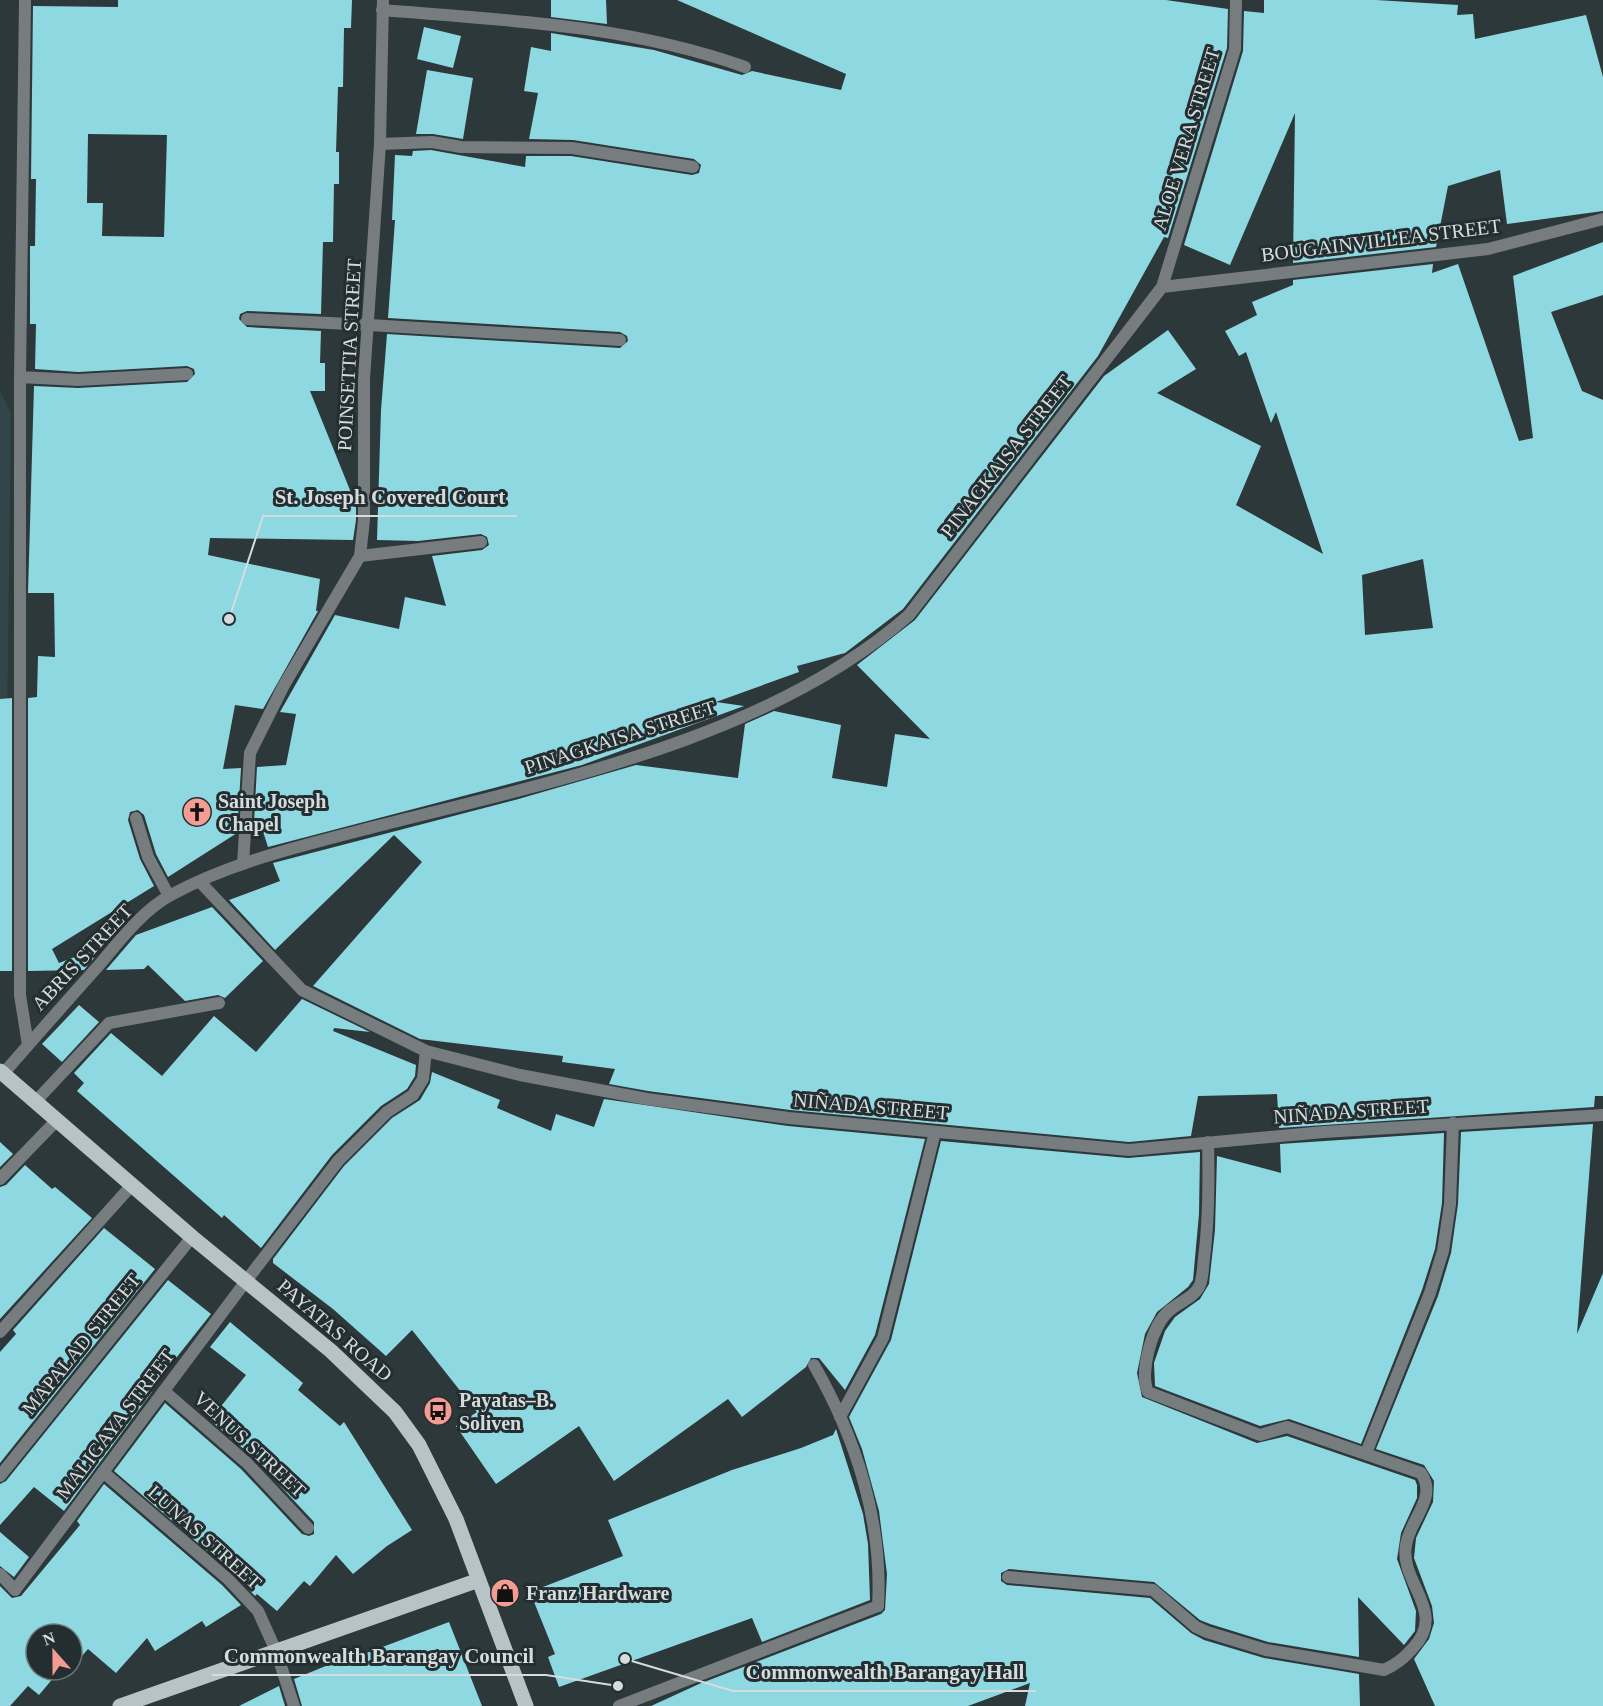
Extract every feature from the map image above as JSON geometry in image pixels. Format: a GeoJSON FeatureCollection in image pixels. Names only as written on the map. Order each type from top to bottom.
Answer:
{"type":"FeatureCollection","features":[{"type":"Feature","properties":{"kind":"main road","name":"PAYATAS ROAD"},"geometry":{"type":"LineString","coordinates":[[2,1072],[192,1237],[331,1351],[395,1412],[419,1445],[456,1519],[526,1706]]}},
{"type":"Feature","properties":{"kind":"main road"},"geometry":{"type":"LineString","coordinates":[[120,1706],[479,1580]]}},
{"type":"Feature","properties":{"kind":"street"},"geometry":{"type":"LineString","coordinates":[[25,0],[20,377],[20,995],[28,1045]]}},
{"type":"Feature","properties":{"kind":"street","name":"ALOE VERA STREET"},"geometry":{"type":"LineString","coordinates":[[1162,287],[1236,49],[1236,0]]}},
{"type":"Feature","properties":{"kind":"street"},"geometry":{"type":"LineString","coordinates":[[382,5],[651,38],[695,49],[745,67]]}},
{"type":"Feature","properties":{"kind":"street","name":"POINSETTIA STREET"},"geometry":{"type":"LineString","coordinates":[[243,864],[250,753],[284,685],[360,556],[364,520],[364,379],[380,144],[382,5]]}},
{"type":"Feature","properties":{"kind":"street"},"geometry":{"type":"LineString","coordinates":[[380,144],[432,142],[461,147],[572,148],[693,167]]}},
{"type":"Feature","properties":{"kind":"street","name":"BOUGAINVILLEA STREET"},"geometry":{"type":"LineString","coordinates":[[1162,287],[1488,249],[1603,219]]}},
{"type":"Feature","properties":{"kind":"street","name":"PINAGKAISA STREET"},"geometry":{"type":"LineString","coordinates":[[200,882],[243,864],[523,789],[662,748],[730,722],[807,685],[890,632],[909,615],[1162,287]]}},
{"type":"Feature","properties":{"kind":"street"},"geometry":{"type":"LineString","coordinates":[[247,319],[620,340]]}},
{"type":"Feature","properties":{"kind":"street"},"geometry":{"type":"LineString","coordinates":[[20,377],[88,380],[188,374]]}},
{"type":"Feature","properties":{"kind":"street"},"geometry":{"type":"LineString","coordinates":[[360,556],[481,542]]}},
{"type":"Feature","properties":{"kind":"street"},"geometry":{"type":"LineString","coordinates":[[136,818],[148,857],[169,896]]}},
{"type":"Feature","properties":{"kind":"street","name":"ABRIS STREET"},"geometry":{"type":"LineString","coordinates":[[2,1072],[130,929],[169,896],[200,882]]}},
{"type":"Feature","properties":{"kind":"street","name":"NIÑADA STREET"},"geometry":{"type":"LineString","coordinates":[[200,882],[302,990],[426,1051],[520,1074],[657,1100],[789,1118],[1129,1150],[1454,1123],[1603,1114]]}},
{"type":"Feature","properties":{"kind":"street"},"geometry":{"type":"LineString","coordinates":[[36,1101],[109,1023],[219,1003]]}},
{"type":"Feature","properties":{"kind":"street","name":"MALIGAYA STREET"},"geometry":{"type":"LineString","coordinates":[[0,1574],[15,1590],[338,1161],[387,1112],[413,1095],[423,1079],[426,1051]]}},
{"type":"Feature","properties":{"kind":"street"},"geometry":{"type":"LineString","coordinates":[[0,1179],[57,1120]]}},
{"type":"Feature","properties":{"kind":"street"},"geometry":{"type":"LineString","coordinates":[[1366,1453],[1430,1293],[1443,1251],[1450,1204],[1454,1123]]}},
{"type":"Feature","properties":{"kind":"street"},"geometry":{"type":"LineString","coordinates":[[840,1417],[883,1338],[935,1132]]}},
{"type":"Feature","properties":{"kind":"street"},"geometry":{"type":"LineString","coordinates":[[1008,1577],[1153,1590],[1196,1627],[1207,1632],[1266,1650],[1384,1670],[1398,1664],[1420,1640],[1427,1614],[1413,1581],[1406,1545],[1428,1493],[1427,1482],[1421,1473],[1287,1427],[1260,1435],[1148,1392],[1144,1369],[1155,1332],[1166,1313],[1193,1295],[1201,1284],[1209,1223],[1209,1142]]}},
{"type":"Feature","properties":{"kind":"street"},"geometry":{"type":"LineString","coordinates":[[0,1332],[132,1185]]}},
{"type":"Feature","properties":{"kind":"street","name":"MAPALAD STREET"},"geometry":{"type":"LineString","coordinates":[[0,1476],[192,1237]]}},
{"type":"Feature","properties":{"kind":"street"},"geometry":{"type":"LineString","coordinates":[[619,1706],[878,1606],[880,1575],[877,1535],[867,1494],[840,1417],[814,1365]]}},
{"type":"Feature","properties":{"kind":"street","name":"VENUS STREET"},"geometry":{"type":"LineString","coordinates":[[164,1391],[247,1463],[308,1528]]}},
{"type":"Feature","properties":{"kind":"street","name":"LUNAS STREET"},"geometry":{"type":"LineString","coordinates":[[103,1473],[244,1596],[258,1611],[276,1651],[294,1706]]}},
{"type":"Feature","properties":{"kind":"shaded area"},"geometry":{"type":"Polygon","coordinates":[[[0,391],[11,413],[7,735],[0,736],[0,391]]]}},
{"type":"Feature","properties":{"kind":"building"},"geometry":{"type":"Polygon","coordinates":[[[118,0],[352,0],[351,28],[344,28],[343,87],[338,87],[336,152],[339,152],[339,184],[334,184],[333,242],[323,242],[321,314],[247,311],[240,314],[239,319],[247,327],[321,331],[320,363],[325,363],[325,391],[310,391],[356,505],[356,520],[353,540],[210,538],[208,555],[320,579],[316,611],[318,611],[263,709],[235,705],[223,769],[241,768],[237,833],[168,877],[156,854],[144,815],[138,810],[130,812],[128,820],[140,859],[154,886],[52,949],[59,963],[104,946],[84,970],[28,971],[28,698],[37,697],[38,656],[55,657],[54,593],[28,593],[34,386],[78,388],[187,382],[195,374],[194,369],[187,366],[78,372],[35,369],[36,324],[30,324],[30,246],[35,246],[36,179],[31,179],[33,6],[118,7],[118,0]],[[88,134],[87,203],[103,203],[102,236],[164,237],[167,135],[88,134]]]}},
{"type":"Feature","properties":{"kind":"building"},"geometry":{"type":"Polygon","coordinates":[[[551,0],[606,0],[607,24],[551,17],[551,0]]]}},
{"type":"Feature","properties":{"kind":"building"},"geometry":{"type":"Polygon","coordinates":[[[677,0],[1166,0],[1228,9],[1227,48],[1168,238],[1164,237],[1098,356],[903,609],[845,653],[797,666],[799,672],[716,702],[744,706],[582,765],[268,847],[259,819],[254,823],[257,767],[286,765],[296,714],[280,712],[335,615],[399,629],[405,597],[446,606],[432,556],[482,550],[489,545],[487,537],[481,534],[418,541],[377,540],[381,410],[387,334],[620,348],[628,341],[627,336],[620,332],[388,318],[395,220],[392,220],[395,155],[412,156],[413,151],[431,150],[525,167],[526,156],[571,156],[692,175],[699,173],[701,165],[694,159],[573,140],[529,139],[538,93],[524,91],[531,47],[551,51],[551,33],[654,50],[742,75],[752,71],[841,90],[846,74],[677,0]]]}},
{"type":"Feature","properties":{"kind":"building"},"geometry":{"type":"Polygon","coordinates":[[[1264,0],[1376,0],[1458,5],[1457,15],[1473,14],[1475,39],[1586,15],[1603,77],[1603,211],[1507,224],[1500,170],[1448,186],[1436,247],[1293,263],[1295,113],[1230,265],[1184,245],[1243,51],[1244,11],[1264,13],[1264,0]]]}},
{"type":"Feature","properties":{"kind":"building"},"geometry":{"type":"Polygon","coordinates":[[[424,27],[461,36],[453,68],[417,59],[424,27]]]}},
{"type":"Feature","properties":{"kind":"building"},"geometry":{"type":"Polygon","coordinates":[[[427,70],[473,78],[463,139],[416,134],[427,70]]]}},
{"type":"Feature","properties":{"kind":"building"},"geometry":{"type":"Polygon","coordinates":[[[1603,242],[1603,295],[1551,312],[1582,391],[1603,400],[1603,1096],[1595,1096],[1594,1107],[1279,1128],[1277,1094],[1198,1096],[1191,1136],[1129,1142],[790,1110],[648,1091],[609,1084],[615,1069],[562,1062],[563,1056],[420,1039],[313,986],[422,862],[394,835],[275,950],[229,900],[280,881],[273,863],[515,800],[636,765],[738,778],[745,724],[774,711],[841,725],[832,778],[887,787],[895,734],[930,739],[857,665],[915,620],[1104,376],[1168,330],[1196,369],[1157,393],[1261,446],[1236,505],[1323,554],[1276,412],[1271,423],[1246,352],[1239,356],[1225,331],[1257,315],[1252,302],[1293,285],[1293,280],[1433,264],[1432,273],[1458,264],[1519,441],[1533,438],[1513,276],[1603,242]],[[1423,559],[1362,575],[1365,635],[1433,628],[1423,559]]]}},
{"type":"Feature","properties":{"kind":"building"},"geometry":{"type":"Polygon","coordinates":[[[12,698],[12,971],[0,971],[0,699],[12,698]]]}},
{"type":"Feature","properties":{"kind":"building"},"geometry":{"type":"Polygon","coordinates":[[[212,907],[263,961],[225,998],[218,995],[185,1001],[148,965],[144,969],[106,970],[136,935],[212,907]]]}},
{"type":"Feature","properties":{"kind":"building"},"geometry":{"type":"Polygon","coordinates":[[[302,999],[370,1032],[334,1028],[333,1031],[416,1065],[415,1076],[407,1089],[381,1106],[332,1155],[261,1248],[224,1215],[222,1218],[77,1091],[84,1083],[74,1073],[111,1033],[162,1076],[214,1016],[256,1052],[302,999]]]}},
{"type":"Feature","properties":{"kind":"building"},"geometry":{"type":"Polygon","coordinates":[[[79,1005],[99,1022],[62,1062],[42,1044],[79,1005]]]}},
{"type":"Feature","properties":{"kind":"building"},"geometry":{"type":"Polygon","coordinates":[[[432,1072],[500,1100],[497,1108],[551,1131],[556,1114],[594,1127],[604,1099],[788,1126],[925,1139],[875,1335],[845,1390],[819,1358],[811,1358],[806,1367],[742,1417],[728,1399],[614,1481],[579,1426],[496,1484],[456,1426],[477,1412],[412,1330],[386,1356],[333,1309],[273,1263],[273,1259],[344,1166],[392,1118],[420,1100],[430,1083],[432,1072]]]}},
{"type":"Feature","properties":{"kind":"building"},"geometry":{"type":"Polygon","coordinates":[[[1593,1124],[1577,1334],[1603,1273],[1603,1706],[1435,1706],[1414,1659],[1429,1639],[1434,1623],[1432,1606],[1414,1558],[1416,1538],[1433,1502],[1434,1481],[1424,1465],[1376,1449],[1438,1296],[1451,1253],[1458,1204],[1461,1132],[1593,1124]]]}},
{"type":"Feature","properties":{"kind":"building"},"geometry":{"type":"Polygon","coordinates":[[[1444,1133],[1442,1203],[1435,1249],[1422,1290],[1361,1444],[1289,1419],[1260,1426],[1155,1386],[1154,1363],[1165,1331],[1175,1317],[1200,1299],[1209,1284],[1215,1230],[1217,1156],[1281,1173],[1280,1144],[1444,1133]]]}},
{"type":"Feature","properties":{"kind":"building"},"geometry":{"type":"Polygon","coordinates":[[[941,1141],[1128,1158],[1200,1152],[1199,1214],[1193,1280],[1188,1287],[1157,1312],[1145,1334],[1137,1373],[1142,1397],[1257,1443],[1287,1436],[1415,1480],[1417,1485],[1417,1498],[1401,1533],[1397,1559],[1416,1611],[1415,1631],[1404,1645],[1358,1597],[1359,1657],[1268,1642],[1210,1624],[1200,1620],[1154,1582],[1009,1569],[1001,1573],[1001,1581],[1007,1585],[1150,1598],[1191,1633],[1204,1640],[1264,1658],[1359,1674],[1360,1706],[1025,1706],[1030,1683],[968,1706],[651,1706],[699,1684],[881,1614],[885,1610],[887,1574],[879,1511],[862,1449],[849,1417],[891,1340],[941,1141]]]}},
{"type":"Feature","properties":{"kind":"building"},"geometry":{"type":"Polygon","coordinates":[[[0,1142],[13,1154],[0,1167],[0,1142]]]}},
{"type":"Feature","properties":{"kind":"building"},"geometry":{"type":"Polygon","coordinates":[[[25,1165],[52,1189],[55,1187],[92,1218],[0,1319],[0,1187],[6,1185],[25,1165]]]}},
{"type":"Feature","properties":{"kind":"building"},"geometry":{"type":"Polygon","coordinates":[[[104,1228],[155,1269],[0,1463],[0,1352],[16,1334],[13,1330],[104,1228]]]}},
{"type":"Feature","properties":{"kind":"building"},"geometry":{"type":"Polygon","coordinates":[[[168,1280],[211,1314],[150,1391],[152,1392],[64,1511],[34,1487],[0,1525],[0,1484],[6,1481],[168,1280]]]}},
{"type":"Feature","properties":{"kind":"building"},"geometry":{"type":"Polygon","coordinates":[[[230,1322],[303,1383],[298,1390],[340,1426],[344,1422],[412,1530],[387,1546],[353,1574],[336,1555],[310,1586],[304,1581],[277,1611],[257,1594],[255,1596],[233,1573],[114,1471],[165,1403],[241,1469],[302,1534],[309,1536],[314,1534],[314,1522],[253,1457],[210,1420],[246,1375],[210,1347],[230,1322]]]}},
{"type":"Feature","properties":{"kind":"building"},"geometry":{"type":"Polygon","coordinates":[[[836,1429],[863,1514],[868,1544],[870,1600],[762,1642],[752,1618],[559,1687],[548,1657],[555,1654],[530,1592],[623,1556],[608,1520],[732,1470],[801,1448],[833,1435],[836,1429]]]}},
{"type":"Feature","properties":{"kind":"building"},"geometry":{"type":"Polygon","coordinates":[[[104,1484],[222,1585],[241,1605],[206,1627],[202,1621],[155,1651],[147,1638],[116,1673],[88,1649],[84,1654],[84,1622],[24,1622],[24,1682],[50,1682],[39,1695],[28,1686],[10,1706],[0,1706],[0,1586],[12,1598],[21,1596],[80,1525],[77,1521],[104,1484]]]}},
{"type":"Feature","properties":{"kind":"building"},"geometry":{"type":"Polygon","coordinates":[[[0,1532],[29,1557],[14,1577],[0,1566],[0,1532]]]}},
{"type":"Feature","properties":{"kind":"building"},"geometry":{"type":"Polygon","coordinates":[[[449,1622],[482,1706],[302,1706],[294,1679],[360,1652],[361,1655],[449,1622]]]}},
{"type":"Feature","properties":{"kind":"building"},"geometry":{"type":"Polygon","coordinates":[[[279,1686],[285,1706],[239,1706],[279,1686]]]}},
{"type":"Feature","properties":{"kind":"place","name":"St. Joseph Covered Court"},"geometry":{"type":"Point","coordinates":[229,619]}},
{"type":"Feature","properties":{"kind":"place","name":"Saint Joseph Chapel"},"geometry":{"type":"Point","coordinates":[197,812]}},
{"type":"Feature","properties":{"kind":"place","name":"Payatas–B. Soliven"},"geometry":{"type":"Point","coordinates":[438,1411]}},
{"type":"Feature","properties":{"kind":"place","name":"Franz Hardware"},"geometry":{"type":"Point","coordinates":[505,1593]}},
{"type":"Feature","properties":{"kind":"place","name":"Commonwealth Barangay Hall"},"geometry":{"type":"Point","coordinates":[625,1659]}},
{"type":"Feature","properties":{"kind":"place","name":"Commonwealth Barangay Council"},"geometry":{"type":"Point","coordinates":[618,1686]}}]}
